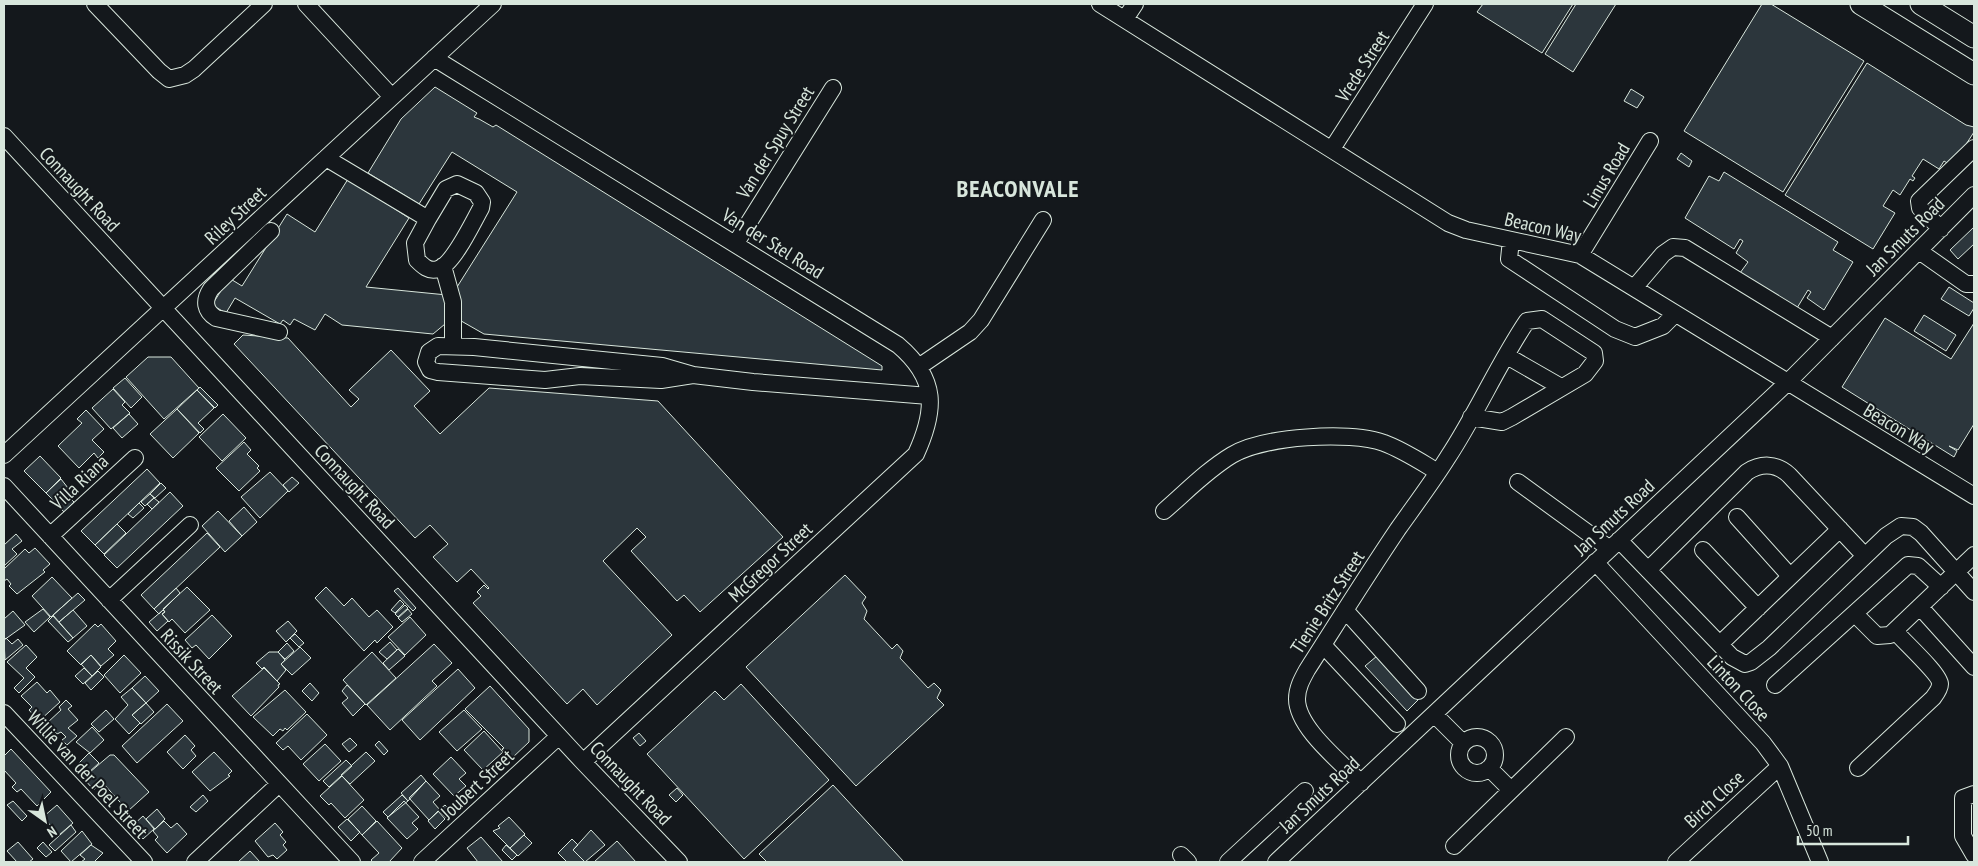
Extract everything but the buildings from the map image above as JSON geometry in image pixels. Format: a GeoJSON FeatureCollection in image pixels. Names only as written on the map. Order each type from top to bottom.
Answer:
{"type":"FeatureCollection","features":[{"type":"Feature","properties":{"kind":"main road"},"geometry":{"type":"LineString","coordinates":[[1861,4],[1974,74]]}},
{"type":"Feature","properties":{"kind":"main road"},"geometry":{"type":"LineString","coordinates":[[1921,4],[1974,37]]}},
{"type":"Feature","properties":{"kind":"street"},"geometry":{"type":"LineString","coordinates":[[96,4],[158,71],[169,79],[185,75],[194,69],[264,4]]}},
{"type":"Feature","properties":{"kind":"street"},"geometry":{"type":"LineString","coordinates":[[306,4],[392,97]]}},
{"type":"Feature","properties":{"kind":"street","name":"Riley Street"},"geometry":{"type":"LineString","coordinates":[[4,455],[493,4]]}},
{"type":"Feature","properties":{"kind":"street","name":"Beacon Way"},"geometry":{"type":"LineString","coordinates":[[1100,4],[1454,226],[1580,255],[1974,496]]}},
{"type":"Feature","properties":{"kind":"street"},"geometry":{"type":"LineString","coordinates":[[1125,19],[1135,4]]}},
{"type":"Feature","properties":{"kind":"street","name":"Vrede Street"},"geometry":{"type":"LineString","coordinates":[[1332,149],[1425,4]]}},
{"type":"Feature","properties":{"kind":"street","name":"Van der Stel Road"},"geometry":{"type":"LineString","coordinates":[[434,58],[736,243],[898,345],[920,366]]}},
{"type":"Feature","properties":{"kind":"street","name":"Van der Spuy Street"},"geometry":{"type":"LineString","coordinates":[[736,243],[833,88]]}},
{"type":"Feature","properties":{"kind":"street","name":"Connaught Road"},"geometry":{"type":"LineString","coordinates":[[4,136],[583,762],[679,862]]}},
{"type":"Feature","properties":{"kind":"street","name":"Linus Road"},"geometry":{"type":"LineString","coordinates":[[1580,255],[1650,141]]}},
{"type":"Feature","properties":{"kind":"street"},"geometry":{"type":"LineString","coordinates":[[1941,229],[1920,208],[1919,201],[1974,148]]}},
{"type":"Feature","properties":{"kind":"street"},"geometry":{"type":"LineString","coordinates":[[326,158],[428,218]]}},
{"type":"Feature","properties":{"kind":"street"},"geometry":{"type":"LineString","coordinates":[[457,184],[476,193],[482,202],[481,208],[449,262],[443,266],[430,270],[417,260],[416,243],[428,218],[446,189],[457,184]]}},
{"type":"Feature","properties":{"kind":"street","name":"Jan Smuts Road"},"geometry":{"type":"LineString","coordinates":[[1276,862],[1787,383],[1974,195]]}},
{"type":"Feature","properties":{"kind":"street"},"geometry":{"type":"LineString","coordinates":[[920,366],[970,332],[981,320],[1043,220]]}},
{"type":"Feature","properties":{"kind":"street"},"geometry":{"type":"LineString","coordinates":[[271,231],[211,289],[206,300],[207,309],[216,318],[279,332]]}},
{"type":"Feature","properties":{"kind":"street"},"geometry":{"type":"LineString","coordinates":[[239,238],[251,250]]}},
{"type":"Feature","properties":{"kind":"street"},"geometry":{"type":"LineString","coordinates":[[1511,240],[1509,258],[1615,329],[1635,336],[1663,326],[1675,314]]}},
{"type":"Feature","properties":{"kind":"street"},"geometry":{"type":"LineString","coordinates":[[1634,288],[1663,254],[1673,247],[1685,248],[1832,338]]}},
{"type":"Feature","properties":{"kind":"street"},"geometry":{"type":"LineString","coordinates":[[1919,251],[1966,284],[1974,284]]}},
{"type":"Feature","properties":{"kind":"street"},"geometry":{"type":"LineString","coordinates":[[443,266],[452,302],[453,346]]}},
{"type":"Feature","properties":{"kind":"street","name":"Tienie Britz Street"},"geometry":{"type":"LineString","coordinates":[[1361,783],[1306,726],[1299,712],[1297,698],[1300,684],[1345,610],[1438,472],[1527,321],[1542,319],[1591,350],[1596,358],[1591,368],[1584,374],[1561,387]]}},
{"type":"Feature","properties":{"kind":"street"},"geometry":{"type":"LineString","coordinates":[[693,375],[661,380],[580,376],[546,380],[438,372],[427,367],[426,358],[433,347],[453,346],[662,366],[693,375],[929,396]]}},
{"type":"Feature","properties":{"kind":"street"},"geometry":{"type":"LineString","coordinates":[[1471,418],[1493,422],[1507,420],[1561,387],[1508,356]]}},
{"type":"Feature","properties":{"kind":"street","name":"McGregor Street"},"geometry":{"type":"LineString","coordinates":[[583,762],[916,454],[928,427],[931,409],[920,366]]}},
{"type":"Feature","properties":{"kind":"street"},"geometry":{"type":"LineString","coordinates":[[1164,510],[1232,454],[1256,444],[1288,438],[1369,440],[1392,447],[1438,472]]}},
{"type":"Feature","properties":{"kind":"street","name":"Villa Riana"},"geometry":{"type":"LineString","coordinates":[[50,536],[135,458]]}},
{"type":"Feature","properties":{"kind":"street"},"geometry":{"type":"LineString","coordinates":[[1648,570],[1746,472],[1760,466],[1770,465],[1782,469],[1865,556]]}},
{"type":"Feature","properties":{"kind":"street"},"geometry":{"type":"LineString","coordinates":[[1518,482],[1614,545],[1648,570],[1720,644],[1738,661],[1744,664],[1751,662],[1808,612],[1896,527],[1909,526],[1921,533],[1974,592]]}},
{"type":"Feature","properties":{"kind":"street","name":"Rissik Street"},"geometry":{"type":"LineString","coordinates":[[4,486],[352,862]]}},
{"type":"Feature","properties":{"kind":"street"},"geometry":{"type":"LineString","coordinates":[[1737,517],[1790,576]]}},
{"type":"Feature","properties":{"kind":"street"},"geometry":{"type":"LineString","coordinates":[[109,600],[190,525]]}},
{"type":"Feature","properties":{"kind":"street"},"geometry":{"type":"LineString","coordinates":[[1720,644],[1840,529]]}},
{"type":"Feature","properties":{"kind":"street"},"geometry":{"type":"LineString","coordinates":[[1703,550],[1758,608]]}},
{"type":"Feature","properties":{"kind":"street"},"geometry":{"type":"LineString","coordinates":[[1854,614],[1876,636],[1886,636],[1895,632],[1974,555]]}},
{"type":"Feature","properties":{"kind":"street","name":"Linton Close"},"geometry":{"type":"LineString","coordinates":[[1596,562],[1763,743],[1780,766],[1820,862]]}},
{"type":"Feature","properties":{"kind":"street"},"geometry":{"type":"LineString","coordinates":[[1776,685],[1910,564],[1918,566],[1940,587]]}},
{"type":"Feature","properties":{"kind":"street"},"geometry":{"type":"LineString","coordinates":[[1920,607],[1974,666]]}},
{"type":"Feature","properties":{"kind":"street"},"geometry":{"type":"LineString","coordinates":[[1345,610],[1418,691]]}},
{"type":"Feature","properties":{"kind":"street"},"geometry":{"type":"LineString","coordinates":[[1858,768],[1933,698],[1940,687],[1935,674],[1895,632]]}},
{"type":"Feature","properties":{"kind":"street"},"geometry":{"type":"LineString","coordinates":[[1323,645],[1397,724]]}},
{"type":"Feature","properties":{"kind":"street","name":"Willie van der Poel Street"},"geometry":{"type":"LineString","coordinates":[[4,713],[144,862]]}},
{"type":"Feature","properties":{"kind":"street"},"geometry":{"type":"LineString","coordinates":[[1434,714],[1463,744]]}},
{"type":"Feature","properties":{"kind":"street","name":"Joubert Street"},"geometry":{"type":"LineString","coordinates":[[422,862],[559,736]]}},
{"type":"Feature","properties":{"kind":"street"},"geometry":{"type":"LineString","coordinates":[[1454,846],[1566,737]]}},
{"type":"Feature","properties":{"kind":"street"},"geometry":{"type":"LineString","coordinates":[[1470,738],[1486,739],[1492,745],[1495,753],[1494,761],[1489,768],[1475,772],[1468,770],[1459,758],[1463,744],[1470,738]]}},
{"type":"Feature","properties":{"kind":"street","name":"Birch Close"},"geometry":{"type":"LineString","coordinates":[[1676,862],[1780,766]]}},
{"type":"Feature","properties":{"kind":"street"},"geometry":{"type":"LineString","coordinates":[[1489,768],[1511,790]]}},
{"type":"Feature","properties":{"kind":"street"},"geometry":{"type":"LineString","coordinates":[[195,862],[279,784]]}},
{"type":"Feature","properties":{"kind":"street"},"geometry":{"type":"LineString","coordinates":[[1228,862],[1305,791]]}},
{"type":"Feature","properties":{"kind":"street"},"geometry":{"type":"LineString","coordinates":[[1974,794],[1963,798],[1963,836],[1974,855]]}},
{"type":"Feature","properties":{"kind":"district","name":"BEACONVALE"},"geometry":{"type":"Point","coordinates":[1018,189]}}]}
